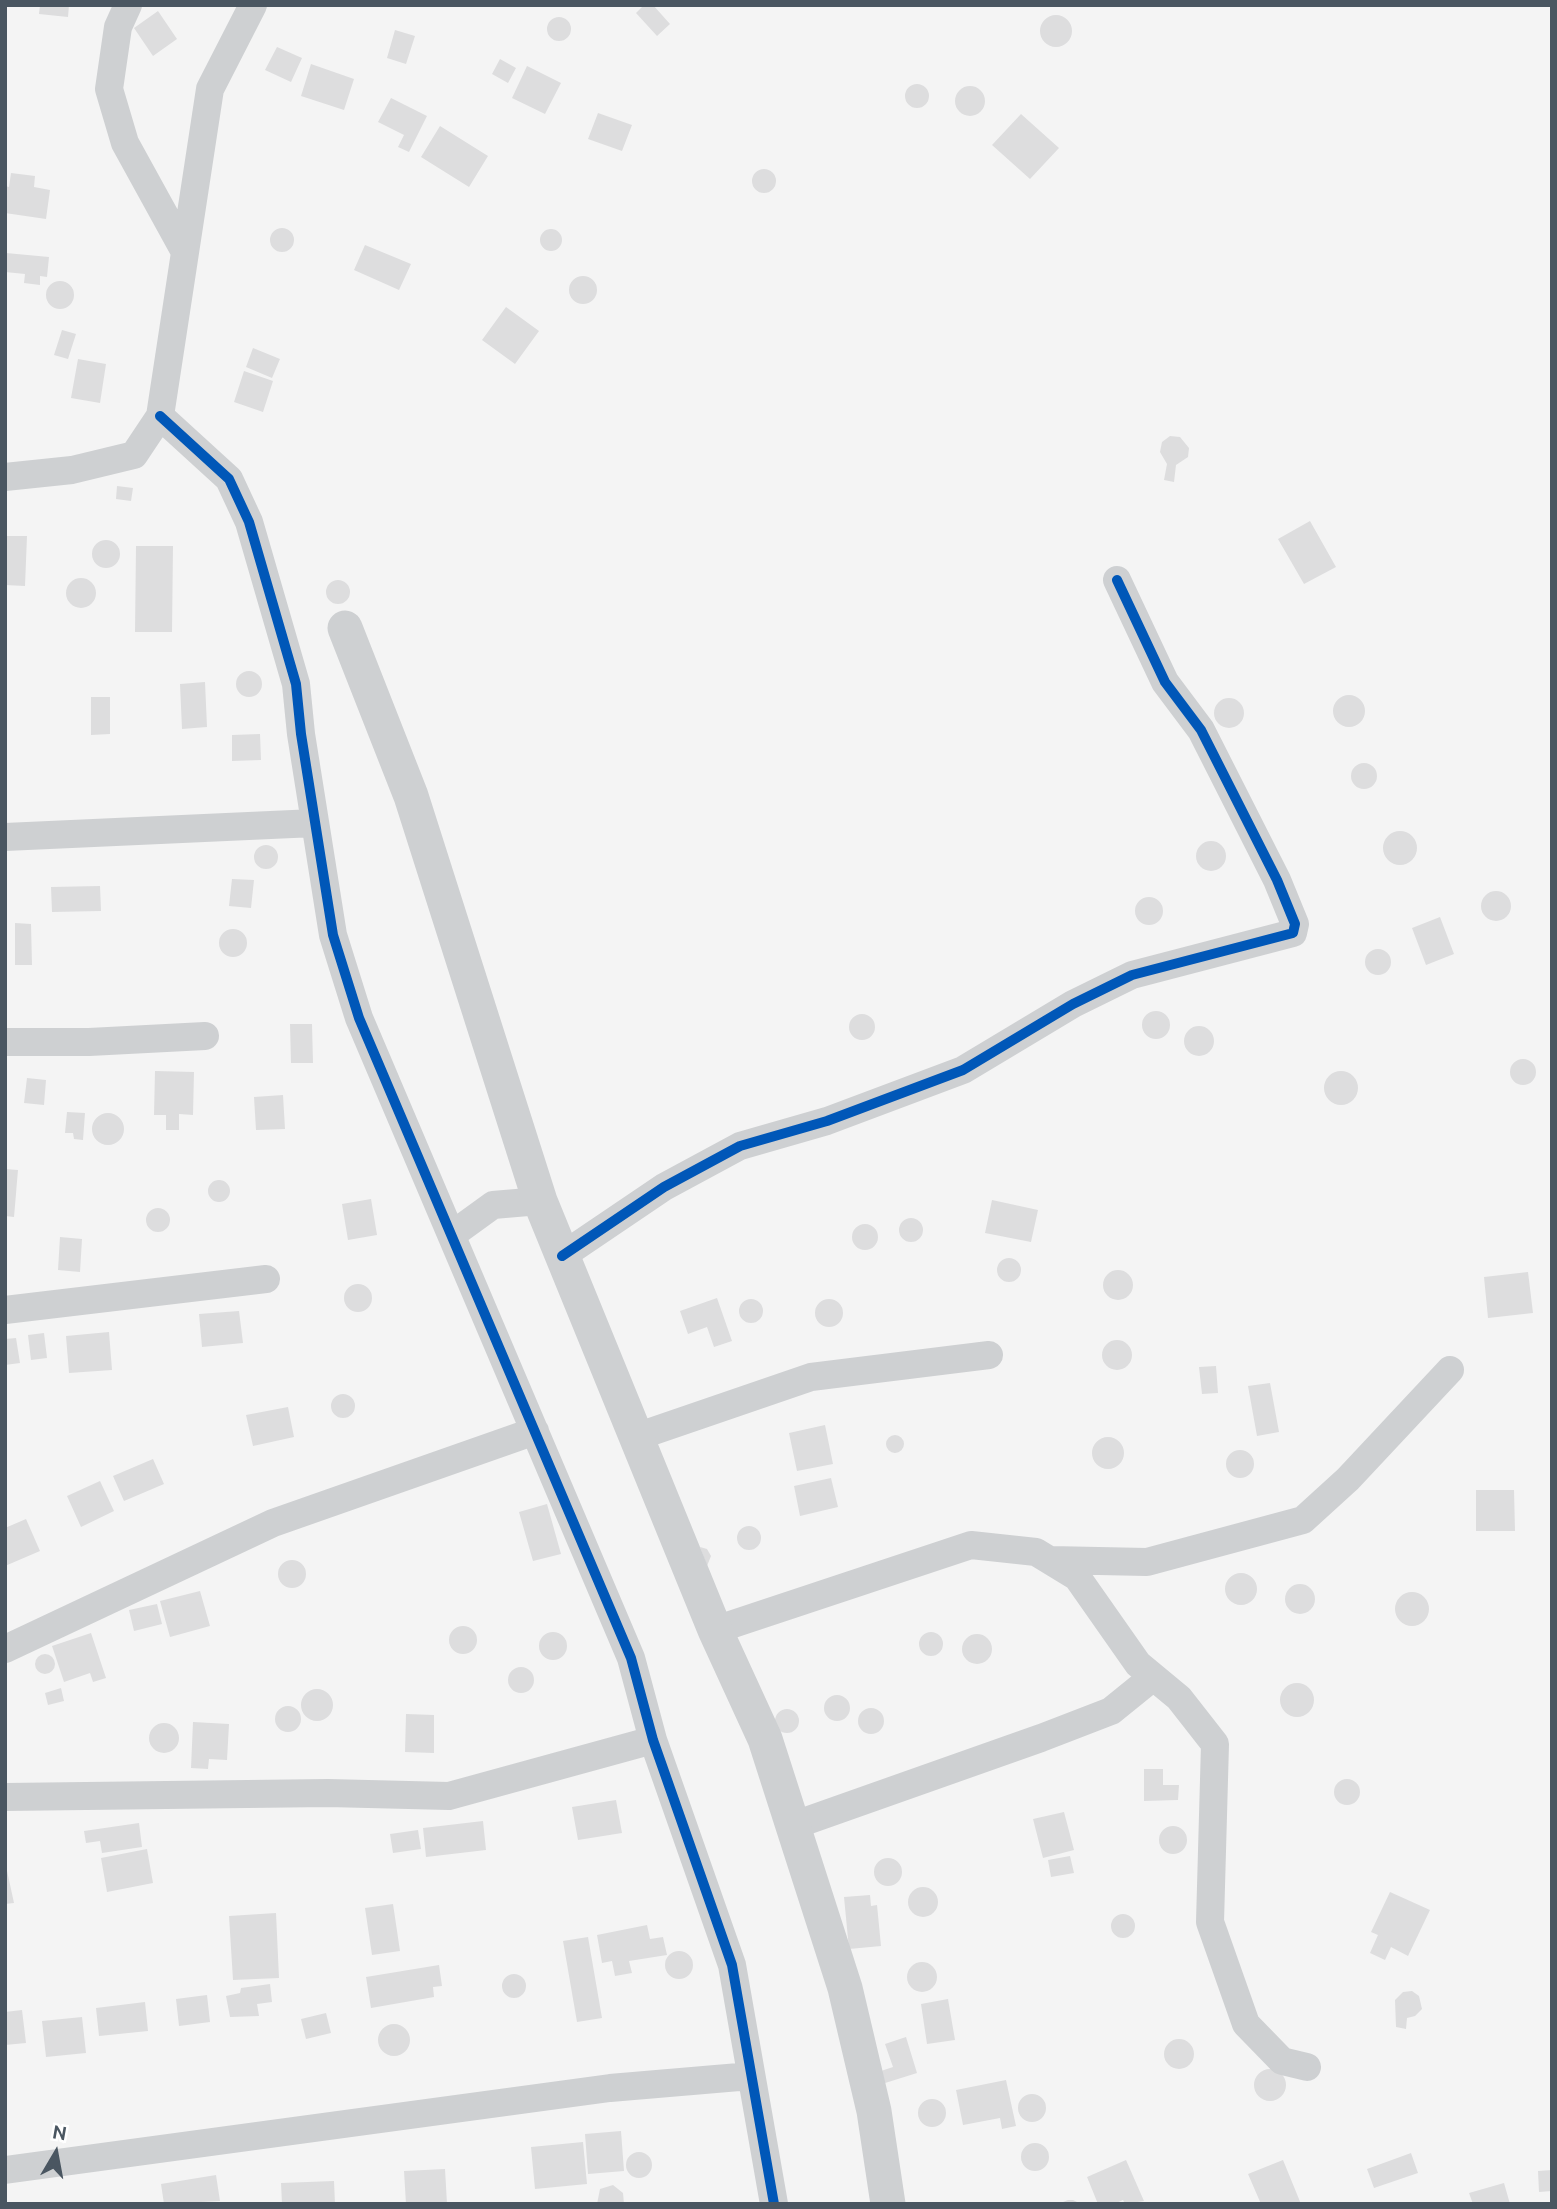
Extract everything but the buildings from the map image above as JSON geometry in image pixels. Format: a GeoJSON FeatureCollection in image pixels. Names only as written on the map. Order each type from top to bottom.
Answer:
{"type":"FeatureCollection","features":[{"type":"Feature","properties":{"kind":"street"},"geometry":{"type":"LineString","coordinates":[[128,5],[118,27],[109,89],[125,143],[185,252]]}},
{"type":"Feature","properties":{"kind":"street"},"geometry":{"type":"LineString","coordinates":[[5,477],[72,470],[134,455],[160,415],[210,89],[253,5]]}},
{"type":"Feature","properties":{"kind":"street"},"geometry":{"type":"LineString","coordinates":[[160,415],[229,479],[248,522],[296,684],[300,734],[333,935],[359,1018],[631,1658],[653,1740],[732,1965],[774,2204]]}},
{"type":"Feature","properties":{"kind":"street"},"geometry":{"type":"LineString","coordinates":[[562,1256],[664,1187],[740,1146],[827,1121],[963,1070],[1073,1004],[1132,975],[1293,933],[1295,924],[1277,880],[1201,730],[1165,682],[1117,580]]}},
{"type":"Feature","properties":{"kind":"street"},"geometry":{"type":"LineString","coordinates":[[345,628],[411,796],[540,1201],[715,1630],[765,1739],[845,1988],[874,2111],[888,2204]]}},
{"type":"Feature","properties":{"kind":"street"},"geometry":{"type":"LineString","coordinates":[[5,837],[315,823]]}},
{"type":"Feature","properties":{"kind":"street"},"geometry":{"type":"LineString","coordinates":[[5,1042],[89,1042],[205,1036]]}},
{"type":"Feature","properties":{"kind":"street"},"geometry":{"type":"LineString","coordinates":[[453,1234],[493,1205],[540,1201]]}},
{"type":"Feature","properties":{"kind":"street"},"geometry":{"type":"LineString","coordinates":[[5,1310],[266,1279]]}},
{"type":"Feature","properties":{"kind":"street"},"geometry":{"type":"LineString","coordinates":[[636,1437],[811,1377],[989,1355]]}},
{"type":"Feature","properties":{"kind":"street"},"geometry":{"type":"LineString","coordinates":[[1050,1560],[1147,1562],[1303,1520],[1348,1479],[1450,1370]]}},
{"type":"Feature","properties":{"kind":"street"},"geometry":{"type":"LineString","coordinates":[[5,1649],[273,1522],[535,1431]]}},
{"type":"Feature","properties":{"kind":"street"},"geometry":{"type":"LineString","coordinates":[[715,1630],[971,1545],[1036,1552],[1077,1577],[1138,1664],[1179,1698],[1215,1744],[1210,1923],[1246,2024],[1282,2061],[1307,2067]]}},
{"type":"Feature","properties":{"kind":"street"},"geometry":{"type":"LineString","coordinates":[[792,1826],[1111,1711],[1153,1677]]}},
{"type":"Feature","properties":{"kind":"street"},"geometry":{"type":"LineString","coordinates":[[5,1797],[328,1793],[449,1796],[653,1740]]}},
{"type":"Feature","properties":{"kind":"street"},"geometry":{"type":"LineString","coordinates":[[5,2170],[610,2088],[751,2076]]}},
{"type":"Feature","properties":{"kind":"cycle path"},"geometry":{"type":"LineString","coordinates":[[160,416],[229,479],[249,522],[296,684],[301,734],[333,935],[359,1018],[631,1658],[653,1740],[732,1965],[774,2204]]}},
{"type":"Feature","properties":{"kind":"cycle path"},"geometry":{"type":"LineString","coordinates":[[562,1256],[664,1187],[740,1146],[827,1121],[963,1070],[1073,1004],[1132,975],[1293,933],[1295,924],[1277,880],[1201,730],[1165,682],[1117,580]]}}]}
